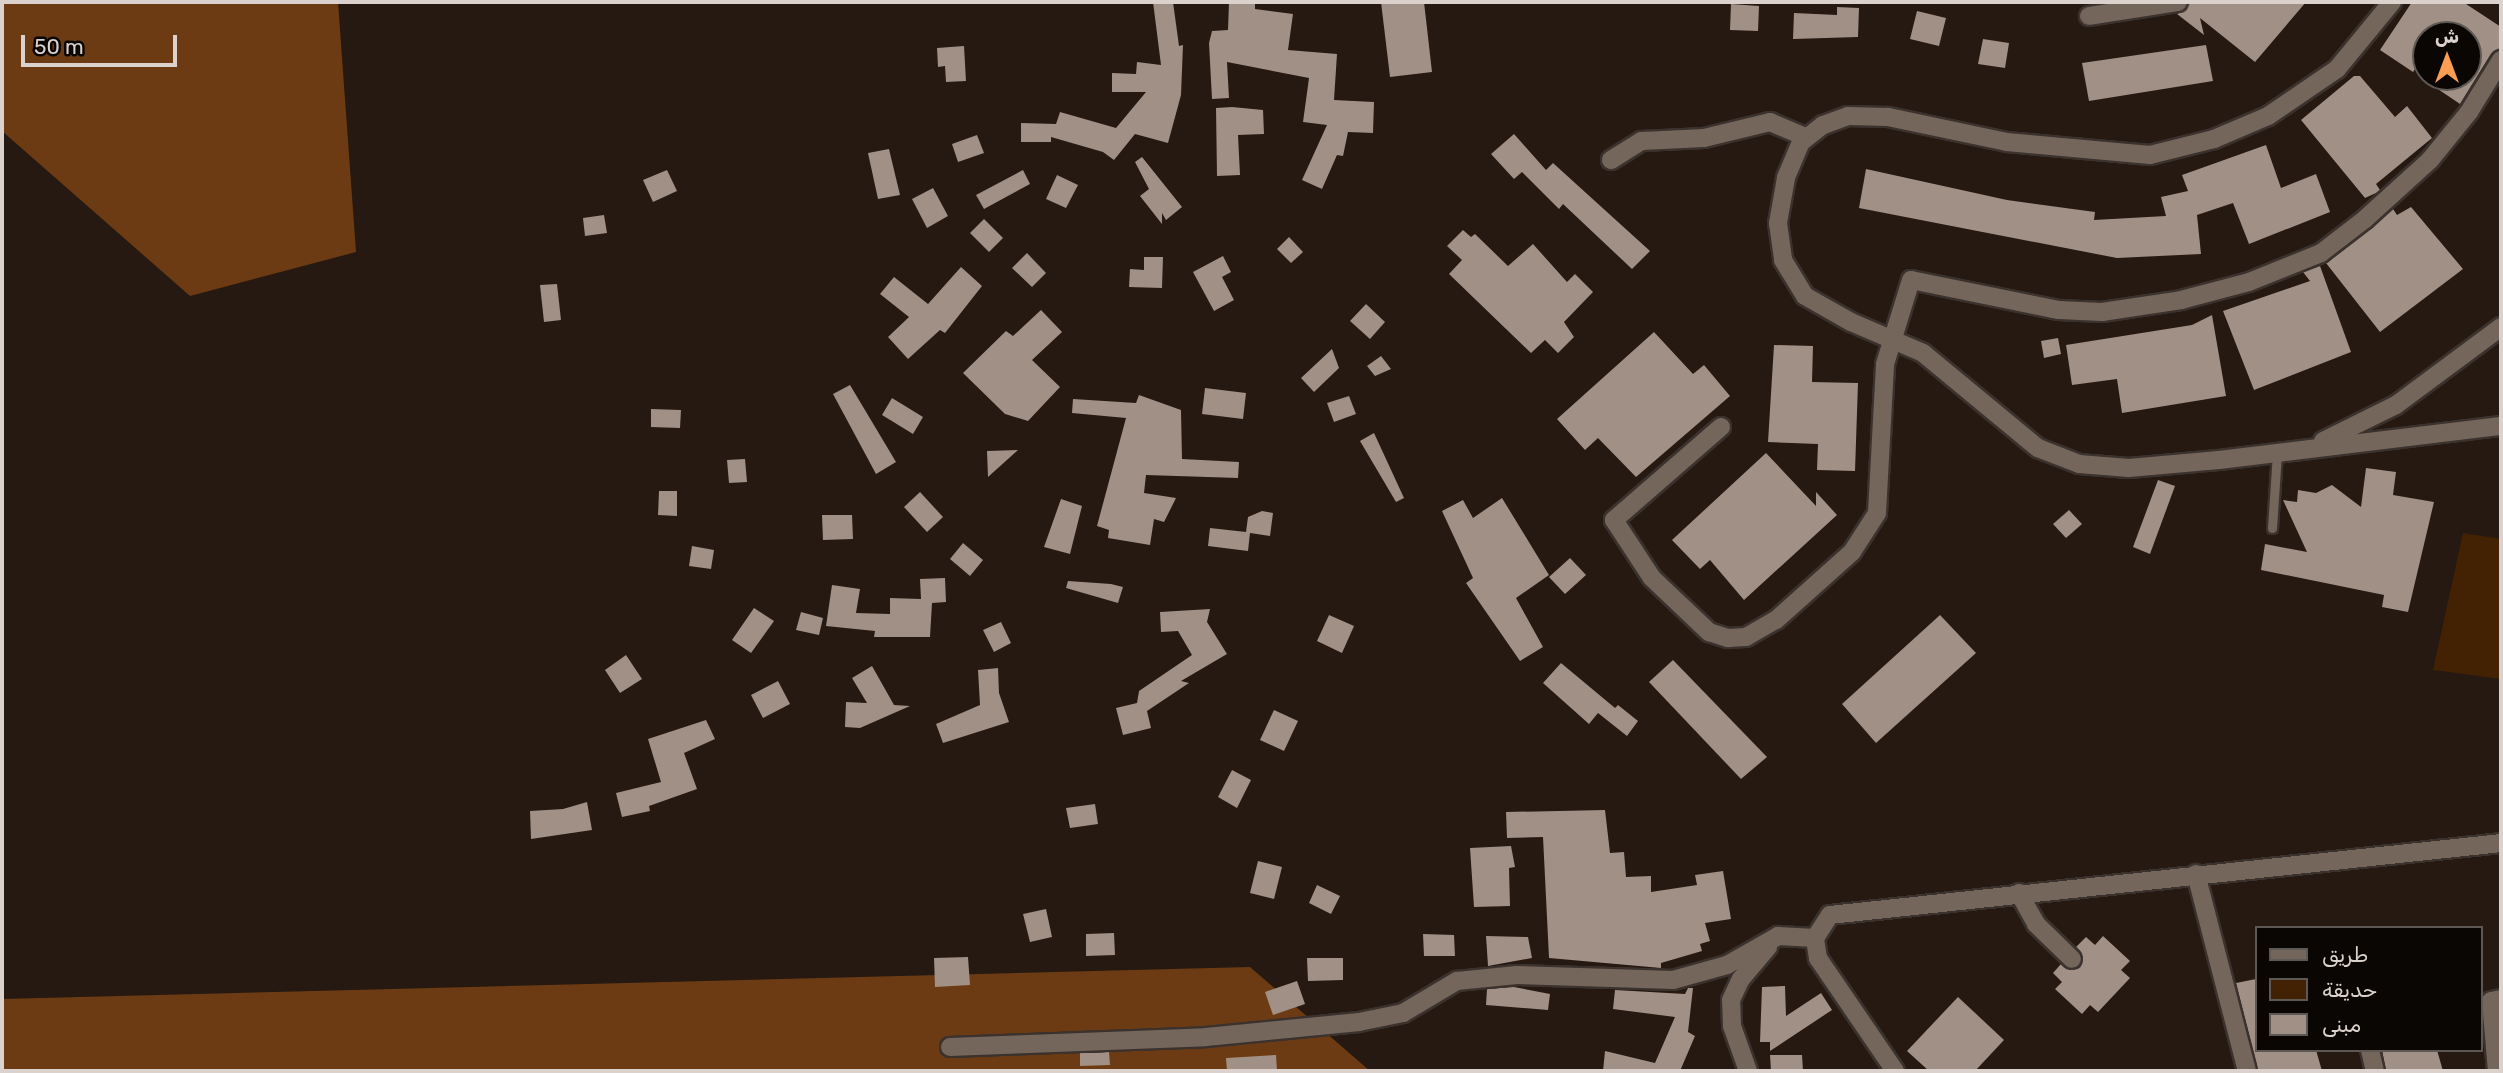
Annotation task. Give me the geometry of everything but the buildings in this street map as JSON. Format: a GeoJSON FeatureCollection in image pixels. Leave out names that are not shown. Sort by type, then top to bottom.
{"type":"FeatureCollection","features":[{"type":"Feature","properties":{"kind":"street"},"geometry":{"type":"LineString","coordinates":[[2088,16],[2178,2]]}},
{"type":"Feature","properties":{"kind":"street"},"geometry":{"type":"LineString","coordinates":[[2392,2],[2337,69],[2268,116],[2214,139],[2150,155],[2007,142],[1888,117],[1848,116],[1823,125],[1806,137],[1786,178],[1779,223],[1783,260],[1805,296],[1851,322],[1923,353],[2038,448],[2079,464],[2129,468],[2501,426]]}},
{"type":"Feature","properties":{"kind":"street"},"geometry":{"type":"LineString","coordinates":[[1721,427],[1614,520],[1652,578],[1709,632],[1728,638],[1746,637],[1776,620],[1868,532],[1877,513],[1891,337],[1911,281],[2059,310],[2102,312],[2181,300],[2249,282],[2320,253],[2430,160],[2469,112],[2501,60]]}},
{"type":"Feature","properties":{"kind":"street"},"geometry":{"type":"LineString","coordinates":[[1611,160],[1642,141],[1703,138],[1770,122],[1806,137]]}},
{"type":"Feature","properties":{"kind":"street"},"geometry":{"type":"LineString","coordinates":[[2304,449],[2396,405],[2501,327]]}},
{"type":"Feature","properties":{"kind":"street"},"geometry":{"type":"LineString","coordinates":[[1895,1071],[1818,958],[1815,938],[1820,924],[1846,910],[2501,842]]}},
{"type":"Feature","properties":{"kind":"street"},"geometry":{"type":"LineString","coordinates":[[2196,874],[2247,1071]]}},
{"type":"Feature","properties":{"kind":"street"},"geometry":{"type":"LineString","coordinates":[[2019,894],[2036,924],[2073,959]]}},
{"type":"Feature","properties":{"kind":"street"},"geometry":{"type":"LineString","coordinates":[[950,1047],[1206,1037],[1359,1022],[1403,1013],[1457,981],[1517,975],[1673,980],[1727,965],[1778,936],[1815,938]]}},
{"type":"Feature","properties":{"kind":"street"},"geometry":{"type":"LineString","coordinates":[[1748,1071],[1732,1026],[1731,1000],[1741,979],[1778,936]]}},
{"type":"Feature","properties":{"kind":"street"},"geometry":{"type":"LineString","coordinates":[[2497,1071],[2491,1002],[2501,999]]}},
{"type":"Feature","properties":{"kind":"street"},"geometry":{"type":"LineString","coordinates":[[2370,1052],[2375,1071]]}},
{"type":"Feature","properties":{"kind":"lane"},"geometry":{"type":"LineString","coordinates":[[2272,528],[2277,453]]}},
{"type":"Feature","properties":{"kind":"green space"},"geometry":{"type":"Polygon","coordinates":[[[2463,533],[2501,539],[2501,679],[2433,670],[2463,533]]]}},
{"type":"Feature","properties":{"kind":"shaded area"},"geometry":{"type":"Polygon","coordinates":[[[2,2],[338,2],[356,252],[190,296],[2,131],[2,2]]]}},
{"type":"Feature","properties":{"kind":"shaded area"},"geometry":{"type":"Polygon","coordinates":[[[1250,967],[1370,1071],[2,1071],[2,999],[1250,967]]]}}]}
